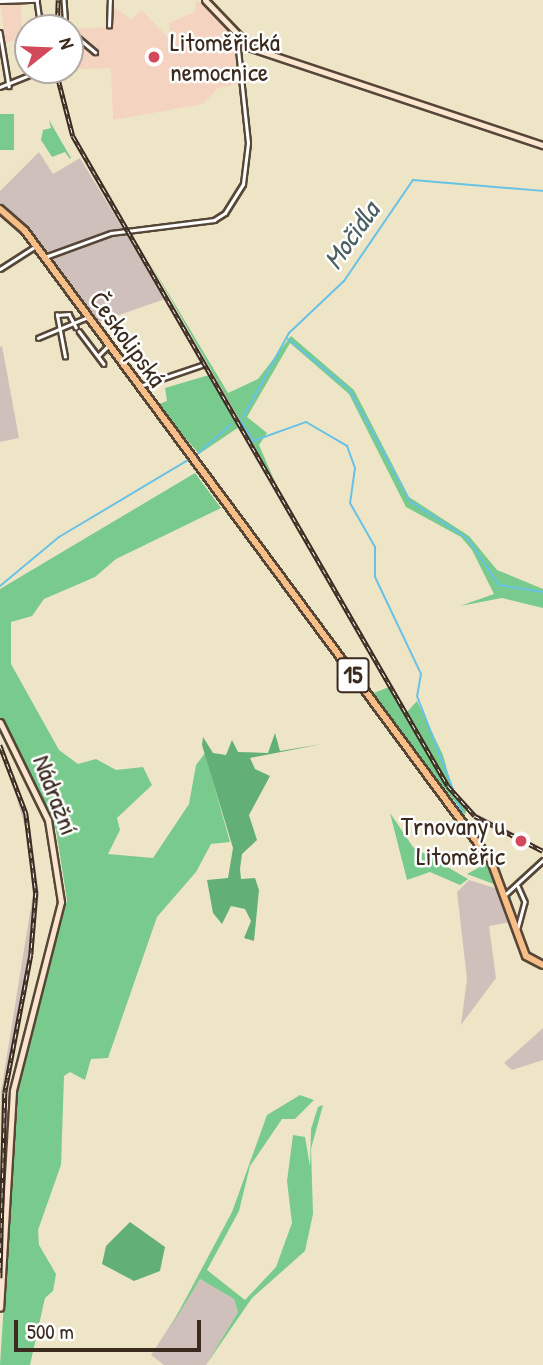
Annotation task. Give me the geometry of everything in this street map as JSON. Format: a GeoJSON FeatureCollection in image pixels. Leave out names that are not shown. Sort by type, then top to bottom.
{"type":"FeatureCollection","features":[{"type":"Feature","properties":{"kind":"main road"},"geometry":{"type":"LineString","coordinates":[[205,0],[237,40],[543,145]]}},
{"type":"Feature","properties":{"kind":"main road","name":"Českolipská"},"geometry":{"type":"LineString","coordinates":[[0,209],[36,246],[491,861],[506,894]]}},
{"type":"Feature","properties":{"kind":"main road","name":"Nádražní"},"geometry":{"type":"LineString","coordinates":[[0,722],[45,812],[61,888],[56,934],[13,1091],[0,1308]]}},
{"type":"Feature","properties":{"kind":"main road","name":"15"},"geometry":{"type":"LineString","coordinates":[[506,894],[528,959],[543,965]]}},
{"type":"Feature","properties":{"kind":"street"},"geometry":{"type":"LineString","coordinates":[[0,1],[37,0]]}},
{"type":"Feature","properties":{"kind":"street"},"geometry":{"type":"LineString","coordinates":[[109,26],[110,0]]}},
{"type":"Feature","properties":{"kind":"street"},"geometry":{"type":"LineString","coordinates":[[0,32],[9,86]]}},
{"type":"Feature","properties":{"kind":"street"},"geometry":{"type":"LineString","coordinates":[[44,258],[119,233],[214,220],[238,196],[248,143],[237,40]]}},
{"type":"Feature","properties":{"kind":"street"},"geometry":{"type":"LineString","coordinates":[[84,43],[95,52]]}},
{"type":"Feature","properties":{"kind":"street"},"geometry":{"type":"LineString","coordinates":[[0,87],[14,84]]}},
{"type":"Feature","properties":{"kind":"street"},"geometry":{"type":"LineString","coordinates":[[0,269],[36,246]]}},
{"type":"Feature","properties":{"kind":"street"},"geometry":{"type":"LineString","coordinates":[[65,357],[59,333],[60,312],[76,327]]}},
{"type":"Feature","properties":{"kind":"street"},"geometry":{"type":"LineString","coordinates":[[38,338],[76,327],[88,317]]}},
{"type":"Feature","properties":{"kind":"street"},"geometry":{"type":"LineString","coordinates":[[79,331],[104,364]]}},
{"type":"Feature","properties":{"kind":"street"},"geometry":{"type":"LineString","coordinates":[[98,356],[109,345]]}},
{"type":"Feature","properties":{"kind":"street"},"geometry":{"type":"LineString","coordinates":[[140,387],[202,365]]}},
{"type":"Feature","properties":{"kind":"street"},"geometry":{"type":"LineString","coordinates":[[506,894],[518,886],[542,861]]}},
{"type":"Feature","properties":{"kind":"street"},"geometry":{"type":"LineString","coordinates":[[517,931],[525,905],[518,886]]}},
{"type":"Feature","properties":{"kind":"shaded area","name":"Litoměřická nemocnice"},"geometry":{"type":"Polygon","coordinates":[[[196,0],[212,8],[235,42],[243,83],[218,88],[203,104],[113,120],[111,68],[84,69],[84,28],[111,27],[114,8],[131,19],[142,10],[172,42],[169,23],[195,12],[196,0]]]}},
{"type":"Feature","properties":{"kind":"shaded area"},"geometry":{"type":"Polygon","coordinates":[[[0,2],[21,2],[21,14],[14,14],[14,40],[6,43],[0,2]]]}},
{"type":"Feature","properties":{"kind":"shaded area"},"geometry":{"type":"Polygon","coordinates":[[[58,84],[75,135],[449,785],[477,814],[533,843],[543,854],[480,822],[450,793],[165,299],[96,323],[35,240],[0,205],[0,191],[39,152],[53,174],[80,158],[159,288],[72,137],[58,84]]]}},
{"type":"Feature","properties":{"kind":"shaded area"},"geometry":{"type":"Polygon","coordinates":[[[2,346],[19,438],[0,442],[0,347],[2,346]]]}},
{"type":"Feature","properties":{"kind":"shaded area"},"geometry":{"type":"Polygon","coordinates":[[[0,740],[28,812],[39,893],[33,956],[8,1083],[0,1294],[1,1092],[33,894],[27,834],[0,740]]]}},
{"type":"Feature","properties":{"kind":"shaded area"},"geometry":{"type":"Polygon","coordinates":[[[469,880],[498,889],[511,922],[489,926],[496,978],[461,1025],[467,979],[457,892],[469,880]]]}},
{"type":"Feature","properties":{"kind":"shaded area"},"geometry":{"type":"Polygon","coordinates":[[[543,1028],[543,1060],[512,1070],[504,1063],[543,1028]]]}},
{"type":"Feature","properties":{"kind":"shaded area"},"geometry":{"type":"Polygon","coordinates":[[[200,1279],[234,1299],[238,1312],[206,1365],[164,1365],[151,1355],[200,1279]]]}},
{"type":"Feature","properties":{"kind":"green space"},"geometry":{"type":"Polygon","coordinates":[[[0,114],[14,114],[14,150],[0,150],[0,114]]]}},
{"type":"Feature","properties":{"kind":"green space"},"geometry":{"type":"Polygon","coordinates":[[[49,120],[70,159],[65,152],[52,157],[41,140],[43,130],[51,128],[49,120]]]}},
{"type":"Feature","properties":{"kind":"green space"},"geometry":{"type":"Polygon","coordinates":[[[149,261],[228,393],[258,379],[291,336],[354,390],[409,497],[469,536],[497,570],[543,589],[543,608],[502,598],[460,606],[494,594],[472,550],[461,537],[406,507],[349,394],[290,343],[247,417],[267,433],[259,445],[275,482],[149,261]]]}},
{"type":"Feature","properties":{"kind":"green space"},"geometry":{"type":"Polygon","coordinates":[[[209,375],[239,427],[199,454],[157,405],[167,401],[165,388],[209,375]]]}},
{"type":"Feature","properties":{"kind":"green space"},"geometry":{"type":"Polygon","coordinates":[[[195,473],[221,508],[116,559],[95,577],[44,599],[32,616],[11,622],[11,664],[59,750],[78,764],[96,759],[116,770],[143,767],[152,785],[117,818],[120,830],[108,854],[153,858],[189,804],[196,765],[205,753],[230,842],[211,844],[196,872],[157,917],[108,1058],[91,1059],[85,1080],[70,1072],[64,1076],[61,1165],[38,1230],[39,1245],[56,1274],[53,1291],[45,1298],[30,1365],[0,1365],[18,1082],[67,900],[56,830],[0,718],[0,589],[195,473]]]}},
{"type":"Feature","properties":{"kind":"green space"},"geometry":{"type":"Polygon","coordinates":[[[389,687],[466,811],[465,815],[371,694],[389,687]]]}},
{"type":"Feature","properties":{"kind":"green space"},"geometry":{"type":"Polygon","coordinates":[[[417,701],[443,755],[453,791],[407,712],[417,701]]]}},
{"type":"Feature","properties":{"kind":"green space"},"geometry":{"type":"Polygon","coordinates":[[[275,733],[280,751],[322,744],[250,758],[255,769],[270,776],[249,815],[257,840],[242,854],[240,869],[241,879],[255,878],[259,890],[254,941],[244,938],[251,921],[245,909],[231,906],[222,924],[213,913],[207,880],[228,878],[233,848],[202,745],[203,737],[213,753],[226,755],[232,740],[238,752],[268,753],[275,733]]]}},
{"type":"Feature","properties":{"kind":"green space"},"geometry":{"type":"Polygon","coordinates":[[[390,813],[413,847],[468,879],[460,885],[430,872],[407,880],[390,813]]]}},
{"type":"Feature","properties":{"kind":"green space"},"geometry":{"type":"Polygon","coordinates":[[[489,862],[499,886],[467,874],[489,862]]]}},
{"type":"Feature","properties":{"kind":"green space"},"geometry":{"type":"Polygon","coordinates":[[[300,1095],[314,1100],[295,1119],[282,1119],[250,1166],[239,1211],[207,1270],[245,1300],[276,1267],[292,1223],[287,1181],[293,1135],[305,1137],[310,1166],[311,1129],[318,1107],[323,1105],[311,1149],[313,1214],[305,1251],[252,1298],[206,1365],[238,1312],[234,1299],[200,1279],[169,1330],[232,1212],[267,1115],[300,1095]]]}},
{"type":"Feature","properties":{"kind":"green space"},"geometry":{"type":"Polygon","coordinates":[[[130,1222],[165,1247],[160,1271],[134,1281],[102,1264],[106,1246],[130,1222]]]}},
{"type":"Feature","properties":{"kind":"waterway","name":"Močidla"},"geometry":{"type":"LineString","coordinates":[[243,417],[289,333],[344,281],[413,180],[543,191]]}},
{"type":"Feature","properties":{"kind":"waterway"},"geometry":{"type":"LineString","coordinates":[[288,339],[346,387]]}},
{"type":"Feature","properties":{"kind":"waterway"},"geometry":{"type":"LineString","coordinates":[[349,389],[410,501],[468,539],[499,585],[543,592]]}},
{"type":"Feature","properties":{"kind":"waterway"},"geometry":{"type":"LineString","coordinates":[[240,420],[253,441],[306,422],[347,446],[355,468],[350,503],[375,547],[375,577],[421,674],[417,696],[466,823]]}},
{"type":"Feature","properties":{"kind":"waterway","name":"Močidla"},"geometry":{"type":"LineString","coordinates":[[195,456],[231,424]]}},
{"type":"Feature","properties":{"kind":"waterway","name":"Močidla"},"geometry":{"type":"LineString","coordinates":[[0,586],[59,537],[190,459]]}},
{"type":"Feature","properties":{"kind":"waterway"},"geometry":{"type":"LineString","coordinates":[[495,864],[510,898]]}},
{"type":"Feature","properties":{"kind":"railway"},"geometry":{"type":"LineString","coordinates":[[58,0],[58,14]]}},
{"type":"Feature","properties":{"kind":"railway"},"geometry":{"type":"LineString","coordinates":[[60,84],[73,136],[448,786],[475,816],[543,851]]}},
{"type":"Feature","properties":{"kind":"railway"},"geometry":{"type":"LineString","coordinates":[[0,745],[26,813],[36,893],[31,955],[5,1093],[0,1278]]}},
{"type":"Feature","properties":{"kind":"place","name":"Litoměřická nemocnice"},"geometry":{"type":"Point","coordinates":[154,57]}},
{"type":"Feature","properties":{"kind":"place","name":"Trnovany u Litoměřic"},"geometry":{"type":"Point","coordinates":[521,841]}}]}
